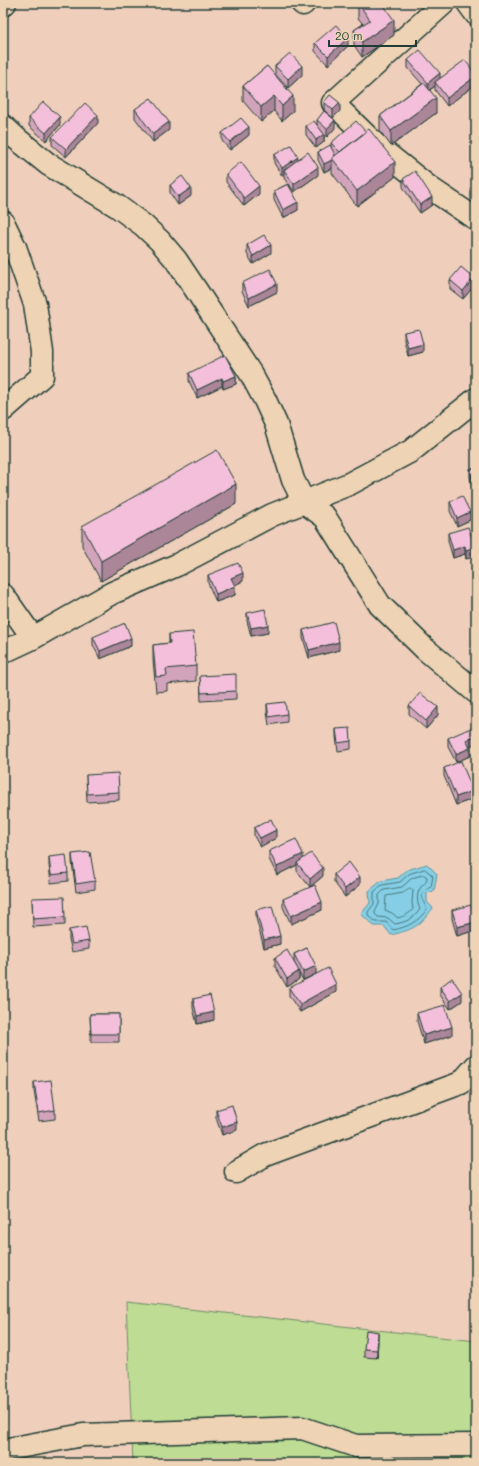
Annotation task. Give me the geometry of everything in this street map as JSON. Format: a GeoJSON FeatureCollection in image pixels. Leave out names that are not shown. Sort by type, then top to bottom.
{"type":"FeatureCollection","features":[{"type":"Feature","properties":{"kind":"street"},"geometry":{"type":"LineString","coordinates":[[444,3],[333,103],[377,146],[430,188],[476,219]]}},
{"type":"Feature","properties":{"kind":"street"},"geometry":{"type":"LineString","coordinates":[[468,3],[476,14]]}},
{"type":"Feature","properties":{"kind":"street"},"geometry":{"type":"LineString","coordinates":[[3,126],[16,139],[48,164],[118,206],[143,225],[160,241],[176,260],[223,328],[262,394],[276,424],[293,480],[304,502],[325,517],[380,605],[425,649],[476,692]]}},
{"type":"Feature","properties":{"kind":"street"},"geometry":{"type":"LineString","coordinates":[[3,222],[35,304],[42,352],[42,376],[3,410]]}},
{"type":"Feature","properties":{"kind":"street"},"geometry":{"type":"LineString","coordinates":[[3,652],[33,638],[112,593],[177,565],[272,515],[348,484],[411,451],[476,399]]}},
{"type":"Feature","properties":{"kind":"street"},"geometry":{"type":"LineString","coordinates":[[3,595],[33,638]]}},
{"type":"Feature","properties":{"kind":"street"},"geometry":{"type":"LineString","coordinates":[[236,1172],[265,1156],[461,1083],[476,1066]]}},
{"type":"Feature","properties":{"kind":"street"},"geometry":{"type":"LineString","coordinates":[[3,1450],[83,1436],[302,1428],[356,1446],[476,1445]]}},
{"type":"Feature","properties":{"kind":"green space"},"geometry":{"type":"Polygon","coordinates":[[[126,1302],[476,1341],[476,1463],[133,1463],[126,1302]]]}},
{"type":"Feature","properties":{"kind":"water"},"geometry":{"type":"Polygon","coordinates":[[[427,864],[437,874],[434,891],[427,893],[427,902],[433,908],[420,923],[411,929],[391,935],[384,926],[374,926],[361,914],[370,903],[369,891],[381,881],[398,878],[407,870],[427,864]]]}},
{"type":"Feature","properties":{"kind":"building"},"geometry":{"type":"Polygon","coordinates":[[[358,3],[382,3],[394,20],[362,42],[354,30],[370,20],[358,3]]]}},
{"type":"Feature","properties":{"kind":"building"},"geometry":{"type":"Polygon","coordinates":[[[336,25],[348,38],[328,56],[315,43],[336,25]]]}},
{"type":"Feature","properties":{"kind":"building"},"geometry":{"type":"Polygon","coordinates":[[[420,50],[440,73],[428,83],[408,60],[420,50]]]}},
{"type":"Feature","properties":{"kind":"building"},"geometry":{"type":"Polygon","coordinates":[[[290,53],[302,66],[288,79],[275,66],[290,53]]]}},
{"type":"Feature","properties":{"kind":"building"},"geometry":{"type":"Polygon","coordinates":[[[465,60],[476,76],[447,98],[435,82],[465,60]]]}},
{"type":"Feature","properties":{"kind":"building"},"geometry":{"type":"Polygon","coordinates":[[[267,66],[293,96],[282,106],[274,96],[261,107],[243,86],[267,66]]]}},
{"type":"Feature","properties":{"kind":"building"},"geometry":{"type":"Polygon","coordinates":[[[424,83],[436,98],[391,131],[380,116],[424,83]]]}},
{"type":"Feature","properties":{"kind":"building"},"geometry":{"type":"Polygon","coordinates":[[[330,95],[340,103],[333,110],[324,102],[330,95]]]}},
{"type":"Feature","properties":{"kind":"building"},"geometry":{"type":"Polygon","coordinates":[[[151,98],[169,122],[153,134],[135,109],[151,98]]]}},
{"type":"Feature","properties":{"kind":"building"},"geometry":{"type":"Polygon","coordinates":[[[43,102],[60,117],[46,133],[29,118],[43,102]]]}},
{"type":"Feature","properties":{"kind":"building"},"geometry":{"type":"Polygon","coordinates":[[[85,103],[98,115],[66,149],[52,137],[85,103]]]}},
{"type":"Feature","properties":{"kind":"building"},"geometry":{"type":"Polygon","coordinates":[[[324,111],[335,120],[327,129],[317,120],[324,111]]]}},
{"type":"Feature","properties":{"kind":"building"},"geometry":{"type":"Polygon","coordinates":[[[241,118],[249,127],[230,142],[222,133],[241,118]]]}},
{"type":"Feature","properties":{"kind":"building"},"geometry":{"type":"Polygon","coordinates":[[[314,121],[324,134],[316,140],[306,126],[314,121]]]}},
{"type":"Feature","properties":{"kind":"building"},"geometry":{"type":"Polygon","coordinates":[[[356,121],[366,132],[340,152],[331,143],[356,121]]]}},
{"type":"Feature","properties":{"kind":"building"},"geometry":{"type":"Polygon","coordinates":[[[369,129],[395,162],[357,191],[332,158],[369,129]]]}},
{"type":"Feature","properties":{"kind":"building"},"geometry":{"type":"Polygon","coordinates":[[[291,145],[298,157],[282,168],[274,155],[291,145]]]}},
{"type":"Feature","properties":{"kind":"building"},"geometry":{"type":"Polygon","coordinates":[[[330,145],[335,155],[332,160],[324,164],[318,152],[330,145]]]}},
{"type":"Feature","properties":{"kind":"building"},"geometry":{"type":"Polygon","coordinates":[[[308,152],[318,167],[294,184],[284,170],[308,152]]]}},
{"type":"Feature","properties":{"kind":"building"},"geometry":{"type":"Polygon","coordinates":[[[241,162],[259,186],[244,198],[226,174],[241,162]]]}},
{"type":"Feature","properties":{"kind":"building"},"geometry":{"type":"Polygon","coordinates":[[[415,171],[432,197],[420,205],[403,179],[415,171]]]}},
{"type":"Feature","properties":{"kind":"building"},"geometry":{"type":"Polygon","coordinates":[[[182,176],[191,188],[178,197],[170,185],[182,176]]]}},
{"type":"Feature","properties":{"kind":"building"},"geometry":{"type":"Polygon","coordinates":[[[288,184],[298,202],[283,210],[274,191],[288,184]]]}},
{"type":"Feature","properties":{"kind":"building"},"geometry":{"type":"Polygon","coordinates":[[[264,235],[271,245],[253,256],[247,245],[264,235]]]}},
{"type":"Feature","properties":{"kind":"building"},"geometry":{"type":"Polygon","coordinates":[[[461,267],[474,278],[463,291],[450,280],[461,267]]]}},
{"type":"Feature","properties":{"kind":"building"},"geometry":{"type":"Polygon","coordinates":[[[270,269],[277,284],[249,298],[242,283],[270,269]]]}},
{"type":"Feature","properties":{"kind":"building"},"geometry":{"type":"Polygon","coordinates":[[[419,329],[423,344],[408,348],[404,332],[419,329]]]}},
{"type":"Feature","properties":{"kind":"building"},"geometry":{"type":"Polygon","coordinates":[[[225,355],[236,376],[223,381],[222,378],[197,390],[189,373],[225,355]]]}},
{"type":"Feature","properties":{"kind":"building"},"geometry":{"type":"Polygon","coordinates":[[[217,450],[236,484],[101,561],[82,526],[217,450]]]}},
{"type":"Feature","properties":{"kind":"building"},"geometry":{"type":"Polygon","coordinates":[[[476,468],[476,490],[474,490],[470,469],[476,468]]]}},
{"type":"Feature","properties":{"kind":"building"},"geometry":{"type":"Polygon","coordinates":[[[462,496],[470,512],[457,518],[450,502],[462,496]]]}},
{"type":"Feature","properties":{"kind":"building"},"geometry":{"type":"Polygon","coordinates":[[[468,527],[475,547],[466,550],[465,546],[453,550],[448,533],[468,527]]]}},
{"type":"Feature","properties":{"kind":"building"},"geometry":{"type":"Polygon","coordinates":[[[238,563],[243,573],[231,578],[235,586],[216,594],[208,575],[238,563]]]}},
{"type":"Feature","properties":{"kind":"building"},"geometry":{"type":"Polygon","coordinates":[[[265,609],[268,625],[251,628],[247,613],[265,609]]]}},
{"type":"Feature","properties":{"kind":"building"},"geometry":{"type":"Polygon","coordinates":[[[334,622],[339,642],[309,650],[303,630],[334,622]]]}},
{"type":"Feature","properties":{"kind":"building"},"geometry":{"type":"Polygon","coordinates":[[[125,623],[131,638],[100,651],[93,637],[125,623]]]}},
{"type":"Feature","properties":{"kind":"building"},"geometry":{"type":"Polygon","coordinates":[[[193,632],[196,666],[166,669],[167,676],[156,677],[153,645],[170,643],[169,634],[193,632]]]}},
{"type":"Feature","properties":{"kind":"building"},"geometry":{"type":"Polygon","coordinates":[[[236,674],[236,691],[201,693],[200,676],[236,674]]]}},
{"type":"Feature","properties":{"kind":"building"},"geometry":{"type":"Polygon","coordinates":[[[420,693],[438,707],[426,721],[409,706],[420,693]]]}},
{"type":"Feature","properties":{"kind":"building"},"geometry":{"type":"Polygon","coordinates":[[[285,702],[287,714],[269,717],[267,704],[285,702]]]}},
{"type":"Feature","properties":{"kind":"building"},"geometry":{"type":"Polygon","coordinates":[[[473,727],[476,735],[466,740],[470,748],[456,754],[448,738],[473,727]]]}},
{"type":"Feature","properties":{"kind":"building"},"geometry":{"type":"Polygon","coordinates":[[[350,728],[351,741],[338,743],[336,729],[350,728]]]}},
{"type":"Feature","properties":{"kind":"building"},"geometry":{"type":"Polygon","coordinates":[[[461,761],[473,791],[456,797],[444,768],[461,761]]]}},
{"type":"Feature","properties":{"kind":"building"},"geometry":{"type":"Polygon","coordinates":[[[118,773],[119,792],[87,794],[86,775],[118,773]]]}},
{"type":"Feature","properties":{"kind":"building"},"geometry":{"type":"Polygon","coordinates":[[[271,819],[276,830],[260,838],[254,828],[271,819]]]}},
{"type":"Feature","properties":{"kind":"building"},"geometry":{"type":"Polygon","coordinates":[[[296,839],[303,854],[277,867],[269,851],[296,839]]]}},
{"type":"Feature","properties":{"kind":"building"},"geometry":{"type":"Polygon","coordinates":[[[90,852],[95,881],[76,884],[72,854],[90,852]]]}},
{"type":"Feature","properties":{"kind":"building"},"geometry":{"type":"Polygon","coordinates":[[[311,853],[323,868],[310,879],[297,863],[311,853]]]}},
{"type":"Feature","properties":{"kind":"building"},"geometry":{"type":"Polygon","coordinates":[[[66,855],[68,873],[51,875],[49,857],[66,855]]]}},
{"type":"Feature","properties":{"kind":"building"},"geometry":{"type":"Polygon","coordinates":[[[349,862],[360,877],[345,889],[334,874],[349,862]]]}},
{"type":"Feature","properties":{"kind":"building"},"geometry":{"type":"Polygon","coordinates":[[[315,885],[322,902],[291,916],[283,899],[315,885]]]}},
{"type":"Feature","properties":{"kind":"building"},"geometry":{"type":"Polygon","coordinates":[[[64,897],[65,917],[33,919],[32,898],[64,897]]]}},
{"type":"Feature","properties":{"kind":"building"},"geometry":{"type":"Polygon","coordinates":[[[471,905],[476,922],[457,927],[452,910],[471,905]]]}},
{"type":"Feature","properties":{"kind":"building"},"geometry":{"type":"Polygon","coordinates":[[[272,906],[280,936],[264,940],[256,910],[272,906]]]}},
{"type":"Feature","properties":{"kind":"building"},"geometry":{"type":"Polygon","coordinates":[[[86,927],[89,941],[72,944],[69,930],[86,927]]]}},
{"type":"Feature","properties":{"kind":"building"},"geometry":{"type":"Polygon","coordinates":[[[307,948],[316,966],[303,972],[294,954],[307,948]]]}},
{"type":"Feature","properties":{"kind":"building"},"geometry":{"type":"Polygon","coordinates":[[[287,950],[299,971],[287,979],[275,958],[287,950]]]}},
{"type":"Feature","properties":{"kind":"building"},"geometry":{"type":"Polygon","coordinates":[[[328,968],[336,984],[300,1004],[289,988],[328,968]]]}},
{"type":"Feature","properties":{"kind":"building"},"geometry":{"type":"Polygon","coordinates":[[[452,978],[462,993],[450,1001],[440,987],[452,978]]]}},
{"type":"Feature","properties":{"kind":"building"},"geometry":{"type":"Polygon","coordinates":[[[210,995],[214,1012],[197,1016],[193,999],[210,995]]]}},
{"type":"Feature","properties":{"kind":"building"},"geometry":{"type":"Polygon","coordinates":[[[445,1005],[452,1027],[424,1035],[417,1013],[445,1005]]]}},
{"type":"Feature","properties":{"kind":"building"},"geometry":{"type":"Polygon","coordinates":[[[90,1014],[119,1014],[119,1034],[91,1034],[90,1014]]]}},
{"type":"Feature","properties":{"kind":"building"},"geometry":{"type":"Polygon","coordinates":[[[51,1080],[55,1110],[39,1113],[34,1082],[51,1080]]]}},
{"type":"Feature","properties":{"kind":"building"},"geometry":{"type":"Polygon","coordinates":[[[232,1105],[237,1122],[222,1127],[216,1110],[232,1105]]]}},
{"type":"Feature","properties":{"kind":"building"},"geometry":{"type":"Polygon","coordinates":[[[366,1330],[378,1332],[377,1350],[364,1349],[366,1330]]]}}]}
